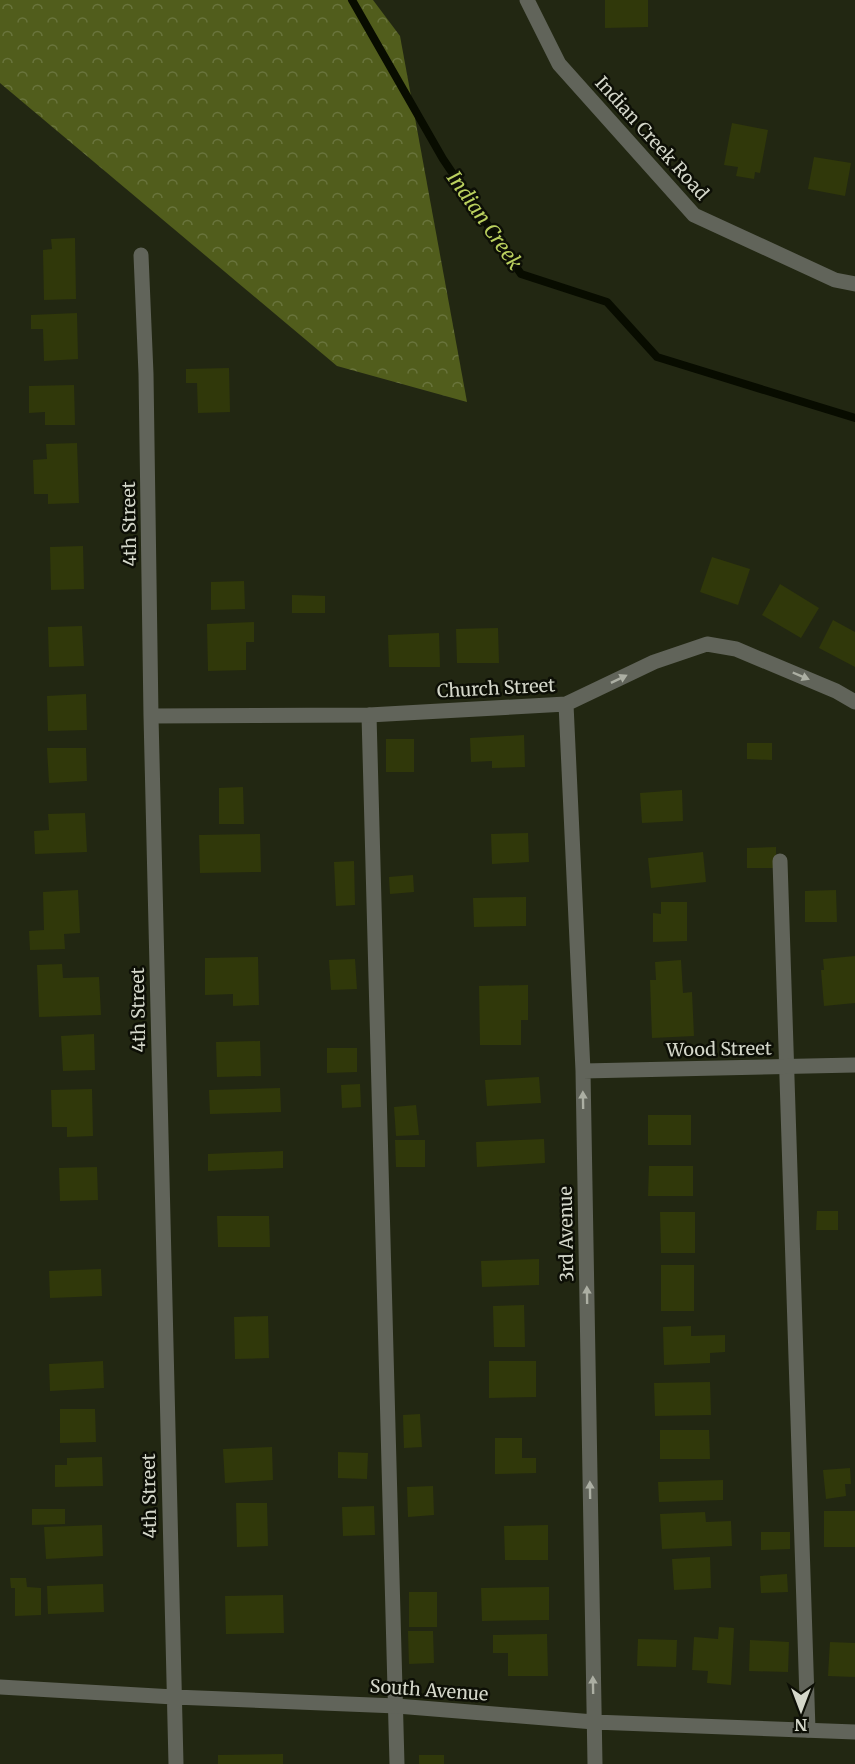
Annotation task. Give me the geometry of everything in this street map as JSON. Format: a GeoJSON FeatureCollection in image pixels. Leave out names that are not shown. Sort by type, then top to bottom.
{"type":"FeatureCollection","features":[{"type":"Feature","properties":{"kind":"street","name":"Indian Creek Road"},"geometry":{"type":"LineString","coordinates":[[527,0],[559,64],[694,215],[835,280],[855,284]]}},
{"type":"Feature","properties":{"kind":"street","name":"4th Street"},"geometry":{"type":"LineString","coordinates":[[141,255],[146,374],[151,716],[176,1764]]}},
{"type":"Feature","properties":{"kind":"street","name":"Church Street"},"geometry":{"type":"LineString","coordinates":[[151,716],[369,715],[566,704],[654,662],[707,644],[736,649],[836,691],[855,702]]}},
{"type":"Feature","properties":{"kind":"street","name":"3rd Avenue"},"geometry":{"type":"LineString","coordinates":[[566,704],[583,1071],[595,1764]]}},
{"type":"Feature","properties":{"kind":"street"},"geometry":{"type":"LineString","coordinates":[[369,715],[398,1764]]}},
{"type":"Feature","properties":{"kind":"street"},"geometry":{"type":"LineString","coordinates":[[780,861],[808,1730]]}},
{"type":"Feature","properties":{"kind":"street","name":"Wood Street"},"geometry":{"type":"LineString","coordinates":[[583,1071],[855,1065]]}},
{"type":"Feature","properties":{"kind":"street","name":"South Avenue"},"geometry":{"type":"LineString","coordinates":[[0,1688],[397,1706],[594,1722],[855,1732]]}},
{"type":"Feature","properties":{"kind":"green space"},"geometry":{"type":"Polygon","coordinates":[[[0,0],[373,0],[400,36],[467,402],[337,366],[0,83],[0,0]]]}},
{"type":"Feature","properties":{"kind":"building"},"geometry":{"type":"Polygon","coordinates":[[[605,0],[648,0],[648,27],[605,28],[605,0]]]}},
{"type":"Feature","properties":{"kind":"building"},"geometry":{"type":"Polygon","coordinates":[[[732,123],[768,130],[760,173],[755,172],[754,179],[736,176],[738,167],[724,165],[732,123]]]}},
{"type":"Feature","properties":{"kind":"building"},"geometry":{"type":"Polygon","coordinates":[[[814,157],[851,163],[845,196],[808,189],[814,157]]]}},
{"type":"Feature","properties":{"kind":"building"},"geometry":{"type":"Polygon","coordinates":[[[75,238],[76,299],[44,300],[43,250],[52,249],[51,239],[75,238]]]}},
{"type":"Feature","properties":{"kind":"building"},"geometry":{"type":"Polygon","coordinates":[[[77,313],[78,359],[44,361],[43,329],[31,329],[31,315],[77,313]]]}},
{"type":"Feature","properties":{"kind":"building"},"geometry":{"type":"Polygon","coordinates":[[[229,368],[230,412],[198,413],[197,383],[186,383],[186,369],[229,368]]]}},
{"type":"Feature","properties":{"kind":"building"},"geometry":{"type":"Polygon","coordinates":[[[74,385],[75,425],[45,425],[45,412],[29,413],[29,386],[74,385]]]}},
{"type":"Feature","properties":{"kind":"building"},"geometry":{"type":"Polygon","coordinates":[[[77,443],[79,503],[48,504],[48,494],[34,494],[33,460],[47,459],[46,444],[77,443]]]}},
{"type":"Feature","properties":{"kind":"building"},"geometry":{"type":"Polygon","coordinates":[[[83,546],[84,589],[51,590],[50,547],[83,546]]]}},
{"type":"Feature","properties":{"kind":"building"},"geometry":{"type":"Polygon","coordinates":[[[712,557],[750,569],[738,605],[700,592],[712,557]]]}},
{"type":"Feature","properties":{"kind":"building"},"geometry":{"type":"Polygon","coordinates":[[[244,581],[245,609],[211,610],[211,582],[244,581]]]}},
{"type":"Feature","properties":{"kind":"building"},"geometry":{"type":"Polygon","coordinates":[[[780,584],[819,608],[801,638],[762,615],[780,584]]]}},
{"type":"Feature","properties":{"kind":"building"},"geometry":{"type":"Polygon","coordinates":[[[292,595],[325,596],[325,613],[292,613],[292,595]]]}},
{"type":"Feature","properties":{"kind":"building"},"geometry":{"type":"Polygon","coordinates":[[[833,620],[855,632],[855,667],[819,648],[833,620]]]}},
{"type":"Feature","properties":{"kind":"building"},"geometry":{"type":"Polygon","coordinates":[[[254,622],[254,642],[246,642],[246,670],[208,671],[207,624],[254,622]]]}},
{"type":"Feature","properties":{"kind":"building"},"geometry":{"type":"Polygon","coordinates":[[[82,626],[84,666],[49,667],[48,627],[82,626]]]}},
{"type":"Feature","properties":{"kind":"building"},"geometry":{"type":"Polygon","coordinates":[[[498,628],[499,663],[457,663],[456,629],[498,628]]]}},
{"type":"Feature","properties":{"kind":"building"},"geometry":{"type":"Polygon","coordinates":[[[439,633],[440,667],[389,667],[388,635],[439,633]]]}},
{"type":"Feature","properties":{"kind":"building"},"geometry":{"type":"Polygon","coordinates":[[[86,694],[87,730],[48,731],[47,696],[86,694]]]}},
{"type":"Feature","properties":{"kind":"building"},"geometry":{"type":"Polygon","coordinates":[[[524,735],[525,767],[492,768],[492,761],[471,762],[470,738],[524,735]]]}},
{"type":"Feature","properties":{"kind":"building"},"geometry":{"type":"Polygon","coordinates":[[[386,739],[414,739],[414,772],[386,772],[386,739]]]}},
{"type":"Feature","properties":{"kind":"building"},"geometry":{"type":"Polygon","coordinates":[[[747,743],[772,743],[772,760],[747,759],[747,743]]]}},
{"type":"Feature","properties":{"kind":"building"},"geometry":{"type":"Polygon","coordinates":[[[47,748],[86,748],[87,781],[49,783],[47,748]]]}},
{"type":"Feature","properties":{"kind":"building"},"geometry":{"type":"Polygon","coordinates":[[[243,787],[244,824],[219,824],[219,788],[243,787]]]}},
{"type":"Feature","properties":{"kind":"building"},"geometry":{"type":"Polygon","coordinates":[[[682,790],[683,821],[642,823],[640,793],[682,790]]]}},
{"type":"Feature","properties":{"kind":"building"},"geometry":{"type":"Polygon","coordinates":[[[85,813],[87,852],[35,854],[34,831],[49,830],[48,814],[85,813]]]}},
{"type":"Feature","properties":{"kind":"building"},"geometry":{"type":"Polygon","coordinates":[[[528,833],[529,862],[492,864],[491,834],[528,833]]]}},
{"type":"Feature","properties":{"kind":"building"},"geometry":{"type":"Polygon","coordinates":[[[260,834],[261,872],[200,873],[199,835],[260,834]]]}},
{"type":"Feature","properties":{"kind":"building"},"geometry":{"type":"Polygon","coordinates":[[[776,847],[776,868],[747,868],[747,848],[776,847]]]}},
{"type":"Feature","properties":{"kind":"building"},"geometry":{"type":"Polygon","coordinates":[[[703,852],[706,882],[651,888],[648,858],[703,852]]]}},
{"type":"Feature","properties":{"kind":"building"},"geometry":{"type":"Polygon","coordinates":[[[354,861],[355,905],[336,906],[334,862],[354,861]]]}},
{"type":"Feature","properties":{"kind":"building"},"geometry":{"type":"Polygon","coordinates":[[[413,875],[414,892],[390,894],[389,877],[413,875]]]}},
{"type":"Feature","properties":{"kind":"building"},"geometry":{"type":"Polygon","coordinates":[[[78,890],[80,933],[64,934],[65,949],[30,950],[29,931],[44,930],[43,892],[78,890]]]}},
{"type":"Feature","properties":{"kind":"building"},"geometry":{"type":"Polygon","coordinates":[[[836,890],[837,922],[805,922],[805,891],[836,890]]]}},
{"type":"Feature","properties":{"kind":"building"},"geometry":{"type":"Polygon","coordinates":[[[526,897],[526,926],[474,927],[473,898],[526,897]]]}},
{"type":"Feature","properties":{"kind":"building"},"geometry":{"type":"Polygon","coordinates":[[[661,902],[687,902],[687,941],[653,942],[653,913],[661,914],[661,902]]]}},
{"type":"Feature","properties":{"kind":"building"},"geometry":{"type":"Polygon","coordinates":[[[855,956],[855,1003],[824,1006],[821,970],[824,970],[823,959],[855,956]]]}},
{"type":"Feature","properties":{"kind":"building"},"geometry":{"type":"Polygon","coordinates":[[[258,957],[259,1005],[233,1006],[233,994],[205,995],[205,958],[258,957]]]}},
{"type":"Feature","properties":{"kind":"building"},"geometry":{"type":"Polygon","coordinates":[[[355,959],[357,989],[331,990],[329,960],[355,959]]]}},
{"type":"Feature","properties":{"kind":"building"},"geometry":{"type":"Polygon","coordinates":[[[681,960],[683,993],[692,992],[694,1036],[652,1038],[650,980],[656,980],[655,962],[681,960]]]}},
{"type":"Feature","properties":{"kind":"building"},"geometry":{"type":"Polygon","coordinates":[[[62,964],[63,978],[99,977],[101,1015],[39,1017],[37,965],[62,964]]]}},
{"type":"Feature","properties":{"kind":"building"},"geometry":{"type":"Polygon","coordinates":[[[528,985],[528,1020],[521,1020],[521,1045],[480,1045],[479,986],[528,985]]]}},
{"type":"Feature","properties":{"kind":"building"},"geometry":{"type":"Polygon","coordinates":[[[94,1034],[95,1070],[63,1071],[61,1036],[94,1034]]]}},
{"type":"Feature","properties":{"kind":"building"},"geometry":{"type":"Polygon","coordinates":[[[260,1041],[261,1076],[217,1077],[216,1042],[260,1041]]]}},
{"type":"Feature","properties":{"kind":"building"},"geometry":{"type":"Polygon","coordinates":[[[327,1048],[357,1048],[357,1072],[327,1073],[327,1048]]]}},
{"type":"Feature","properties":{"kind":"building"},"geometry":{"type":"Polygon","coordinates":[[[539,1077],[541,1103],[487,1106],[485,1080],[539,1077]]]}},
{"type":"Feature","properties":{"kind":"building"},"geometry":{"type":"Polygon","coordinates":[[[360,1084],[361,1107],[342,1108],[341,1085],[360,1084]]]}},
{"type":"Feature","properties":{"kind":"building"},"geometry":{"type":"Polygon","coordinates":[[[280,1088],[281,1112],[210,1114],[209,1090],[280,1088]]]}},
{"type":"Feature","properties":{"kind":"building"},"geometry":{"type":"Polygon","coordinates":[[[92,1089],[93,1136],[67,1137],[67,1127],[52,1127],[51,1090],[92,1089]]]}},
{"type":"Feature","properties":{"kind":"building"},"geometry":{"type":"Polygon","coordinates":[[[416,1105],[419,1135],[396,1136],[394,1107],[416,1105]]]}},
{"type":"Feature","properties":{"kind":"building"},"geometry":{"type":"Polygon","coordinates":[[[648,1115],[691,1115],[691,1145],[648,1145],[648,1115]]]}},
{"type":"Feature","properties":{"kind":"building"},"geometry":{"type":"Polygon","coordinates":[[[544,1139],[545,1163],[477,1167],[476,1142],[544,1139]]]}},
{"type":"Feature","properties":{"kind":"building"},"geometry":{"type":"Polygon","coordinates":[[[395,1140],[425,1140],[425,1167],[396,1167],[395,1140]]]}},
{"type":"Feature","properties":{"kind":"building"},"geometry":{"type":"Polygon","coordinates":[[[283,1151],[283,1168],[208,1171],[208,1154],[283,1151]]]}},
{"type":"Feature","properties":{"kind":"building"},"geometry":{"type":"Polygon","coordinates":[[[649,1166],[693,1166],[693,1196],[648,1196],[649,1166]]]}},
{"type":"Feature","properties":{"kind":"building"},"geometry":{"type":"Polygon","coordinates":[[[97,1167],[98,1200],[60,1201],[59,1168],[97,1167]]]}},
{"type":"Feature","properties":{"kind":"building"},"geometry":{"type":"Polygon","coordinates":[[[817,1211],[838,1211],[838,1230],[816,1230],[817,1211]]]}},
{"type":"Feature","properties":{"kind":"building"},"geometry":{"type":"Polygon","coordinates":[[[660,1212],[695,1212],[695,1253],[661,1253],[660,1212]]]}},
{"type":"Feature","properties":{"kind":"building"},"geometry":{"type":"Polygon","coordinates":[[[217,1216],[269,1216],[270,1247],[218,1247],[217,1216]]]}},
{"type":"Feature","properties":{"kind":"building"},"geometry":{"type":"Polygon","coordinates":[[[539,1259],[539,1285],[482,1287],[481,1261],[539,1259]]]}},
{"type":"Feature","properties":{"kind":"building"},"geometry":{"type":"Polygon","coordinates":[[[661,1265],[694,1265],[694,1311],[661,1311],[661,1265]]]}},
{"type":"Feature","properties":{"kind":"building"},"geometry":{"type":"Polygon","coordinates":[[[101,1269],[102,1296],[50,1298],[49,1271],[101,1269]]]}},
{"type":"Feature","properties":{"kind":"building"},"geometry":{"type":"Polygon","coordinates":[[[524,1305],[525,1347],[494,1347],[493,1306],[524,1305]]]}},
{"type":"Feature","properties":{"kind":"building"},"geometry":{"type":"Polygon","coordinates":[[[268,1316],[269,1358],[235,1359],[234,1317],[268,1316]]]}},
{"type":"Feature","properties":{"kind":"building"},"geometry":{"type":"Polygon","coordinates":[[[691,1326],[691,1336],[725,1335],[725,1352],[710,1353],[710,1363],[664,1365],[663,1327],[691,1326]]]}},
{"type":"Feature","properties":{"kind":"building"},"geometry":{"type":"Polygon","coordinates":[[[103,1361],[104,1388],[50,1391],[49,1364],[103,1361]]]}},
{"type":"Feature","properties":{"kind":"building"},"geometry":{"type":"Polygon","coordinates":[[[489,1361],[536,1361],[536,1397],[489,1398],[489,1361]]]}},
{"type":"Feature","properties":{"kind":"building"},"geometry":{"type":"Polygon","coordinates":[[[710,1382],[711,1415],[655,1416],[654,1383],[710,1382]]]}},
{"type":"Feature","properties":{"kind":"building"},"geometry":{"type":"Polygon","coordinates":[[[60,1409],[95,1409],[96,1442],[60,1443],[60,1409]]]}},
{"type":"Feature","properties":{"kind":"building"},"geometry":{"type":"Polygon","coordinates":[[[420,1414],[422,1447],[404,1448],[403,1415],[420,1414]]]}},
{"type":"Feature","properties":{"kind":"building"},"geometry":{"type":"Polygon","coordinates":[[[660,1430],[709,1430],[710,1459],[660,1459],[660,1430]]]}},
{"type":"Feature","properties":{"kind":"building"},"geometry":{"type":"Polygon","coordinates":[[[495,1438],[522,1438],[522,1458],[536,1458],[536,1473],[495,1474],[495,1438]]]}},
{"type":"Feature","properties":{"kind":"building"},"geometry":{"type":"Polygon","coordinates":[[[272,1447],[273,1480],[225,1483],[223,1449],[272,1447]]]}},
{"type":"Feature","properties":{"kind":"building"},"geometry":{"type":"Polygon","coordinates":[[[338,1452],[368,1453],[367,1479],[338,1478],[338,1452]]]}},
{"type":"Feature","properties":{"kind":"building"},"geometry":{"type":"Polygon","coordinates":[[[102,1457],[103,1486],[55,1487],[55,1465],[67,1465],[67,1458],[102,1457]]]}},
{"type":"Feature","properties":{"kind":"building"},"geometry":{"type":"Polygon","coordinates":[[[850,1468],[851,1484],[845,1484],[846,1496],[826,1499],[823,1470],[850,1468]]]}},
{"type":"Feature","properties":{"kind":"building"},"geometry":{"type":"Polygon","coordinates":[[[723,1480],[723,1500],[659,1502],[658,1482],[723,1480]]]}},
{"type":"Feature","properties":{"kind":"building"},"geometry":{"type":"Polygon","coordinates":[[[433,1486],[434,1515],[408,1517],[407,1487],[433,1486]]]}},
{"type":"Feature","properties":{"kind":"building"},"geometry":{"type":"Polygon","coordinates":[[[236,1503],[267,1503],[268,1546],[237,1547],[236,1503]]]}},
{"type":"Feature","properties":{"kind":"building"},"geometry":{"type":"Polygon","coordinates":[[[374,1506],[375,1535],[343,1536],[342,1507],[374,1506]]]}},
{"type":"Feature","properties":{"kind":"building"},"geometry":{"type":"Polygon","coordinates":[[[32,1509],[65,1509],[65,1524],[32,1525],[32,1509]]]}},
{"type":"Feature","properties":{"kind":"building"},"geometry":{"type":"Polygon","coordinates":[[[824,1511],[855,1511],[855,1547],[824,1547],[824,1511]]]}},
{"type":"Feature","properties":{"kind":"building"},"geometry":{"type":"Polygon","coordinates":[[[705,1512],[706,1522],[731,1521],[732,1546],[662,1549],[660,1514],[705,1512]]]}},
{"type":"Feature","properties":{"kind":"building"},"geometry":{"type":"Polygon","coordinates":[[[102,1525],[103,1556],[46,1559],[44,1527],[102,1525]]]}},
{"type":"Feature","properties":{"kind":"building"},"geometry":{"type":"Polygon","coordinates":[[[548,1525],[548,1560],[505,1560],[504,1526],[548,1525]]]}},
{"type":"Feature","properties":{"kind":"building"},"geometry":{"type":"Polygon","coordinates":[[[761,1532],[790,1532],[790,1549],[761,1550],[761,1532]]]}},
{"type":"Feature","properties":{"kind":"building"},"geometry":{"type":"Polygon","coordinates":[[[710,1557],[711,1588],[674,1590],[672,1559],[710,1557]]]}},
{"type":"Feature","properties":{"kind":"building"},"geometry":{"type":"Polygon","coordinates":[[[787,1574],[788,1592],[761,1593],[760,1576],[787,1574]]]}},
{"type":"Feature","properties":{"kind":"building"},"geometry":{"type":"Polygon","coordinates":[[[10,1578],[26,1578],[27,1587],[41,1588],[41,1615],[15,1616],[15,1588],[11,1588],[10,1578]]]}},
{"type":"Feature","properties":{"kind":"building"},"geometry":{"type":"Polygon","coordinates":[[[103,1584],[104,1612],[48,1614],[47,1586],[103,1584]]]}},
{"type":"Feature","properties":{"kind":"building"},"geometry":{"type":"Polygon","coordinates":[[[549,1587],[549,1620],[482,1621],[481,1588],[549,1587]]]}},
{"type":"Feature","properties":{"kind":"building"},"geometry":{"type":"Polygon","coordinates":[[[409,1592],[437,1592],[437,1627],[409,1627],[409,1592]]]}},
{"type":"Feature","properties":{"kind":"building"},"geometry":{"type":"Polygon","coordinates":[[[283,1595],[284,1633],[226,1634],[225,1596],[283,1595]]]}},
{"type":"Feature","properties":{"kind":"building"},"geometry":{"type":"Polygon","coordinates":[[[719,1627],[734,1628],[731,1685],[707,1683],[708,1671],[692,1670],[694,1637],[718,1639],[719,1627]]]}},
{"type":"Feature","properties":{"kind":"building"},"geometry":{"type":"Polygon","coordinates":[[[408,1631],[433,1631],[434,1663],[409,1664],[408,1631]]]}},
{"type":"Feature","properties":{"kind":"building"},"geometry":{"type":"Polygon","coordinates":[[[547,1634],[548,1676],[508,1676],[508,1653],[493,1653],[493,1635],[547,1634]]]}},
{"type":"Feature","properties":{"kind":"building"},"geometry":{"type":"Polygon","coordinates":[[[638,1639],[677,1640],[676,1667],[637,1666],[638,1639]]]}},
{"type":"Feature","properties":{"kind":"building"},"geometry":{"type":"Polygon","coordinates":[[[750,1640],[789,1642],[788,1672],[749,1671],[750,1640]]]}},
{"type":"Feature","properties":{"kind":"building"},"geometry":{"type":"Polygon","coordinates":[[[830,1642],[855,1643],[855,1677],[828,1676],[830,1642]]]}},
{"type":"Feature","properties":{"kind":"building"},"geometry":{"type":"Polygon","coordinates":[[[283,1754],[283,1764],[218,1764],[218,1755],[283,1754]]]}},
{"type":"Feature","properties":{"kind":"building"},"geometry":{"type":"Polygon","coordinates":[[[419,1755],[444,1755],[444,1764],[419,1764],[419,1755]]]}},
{"type":"Feature","properties":{"kind":"waterway","name":"Indian Creek"},"geometry":{"type":"LineString","coordinates":[[352,0],[443,159],[521,274],[607,302],[657,357],[855,418]]}}]}
